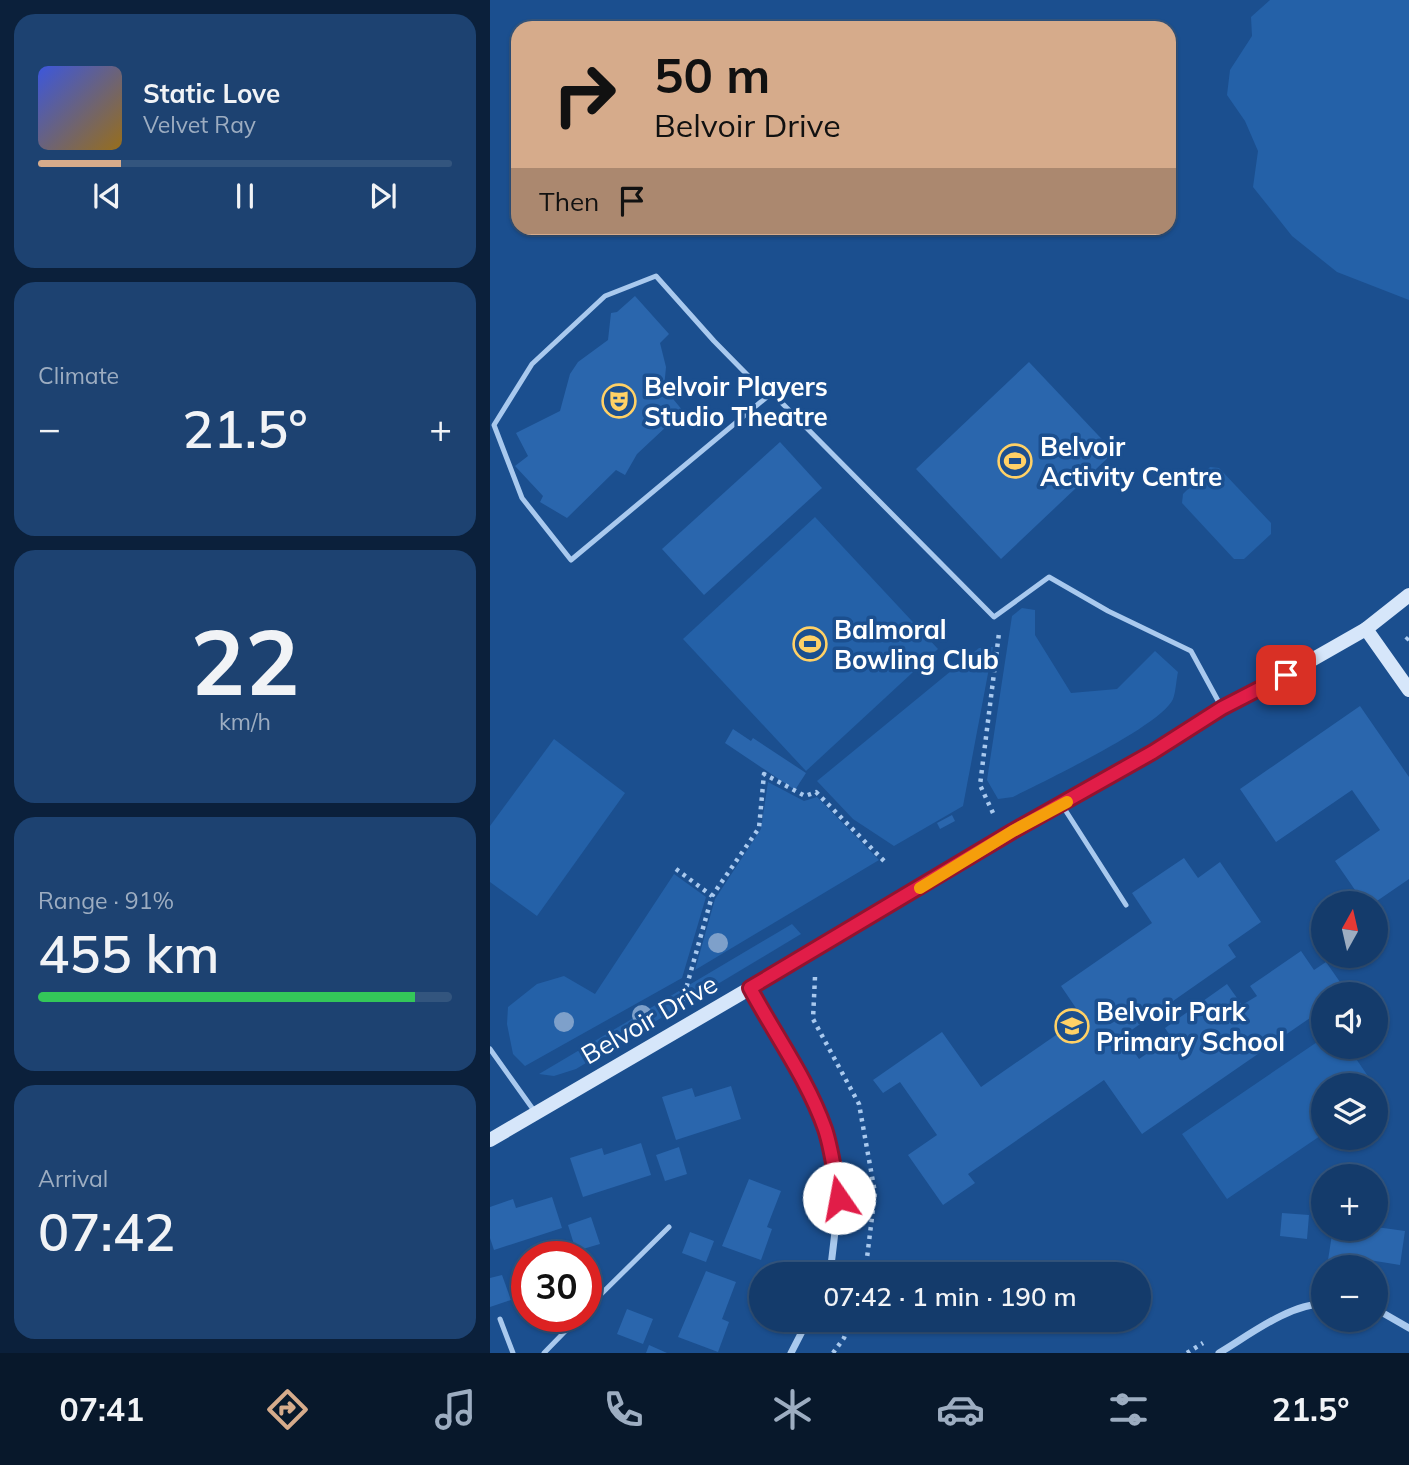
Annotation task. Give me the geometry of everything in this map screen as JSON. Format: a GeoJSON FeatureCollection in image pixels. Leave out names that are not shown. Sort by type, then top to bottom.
{"type":"FeatureCollection","features":[{"type":"Feature","properties":{"kind":"street","name":"Belvoir Drive"},"geometry":{"type":"LineString","coordinates":[[490,1140],[1013,831],[1153,752],[1222,708],[1366,629],[1409,595]]}},
{"type":"Feature","properties":{"kind":"street"},"geometry":{"type":"LineString","coordinates":[[1366,629],[1409,690]]}},
{"type":"Feature","properties":{"kind":"street"},"geometry":{"type":"LineString","coordinates":[[750,988],[803,1077],[825,1130],[839,1198],[831,1262]]}},
{"type":"Feature","properties":{"kind":"street"},"geometry":{"type":"LineString","coordinates":[[1219,1353],[1277,1318],[1311,1305]]}},
{"type":"Feature","properties":{"kind":"street"},"geometry":{"type":"LineString","coordinates":[[1388,1316],[1409,1328]]}},
{"type":"Feature","properties":{"kind":"street"},"geometry":{"type":"LineString","coordinates":[[791,1353],[802,1332]]}},
{"type":"Feature","properties":{"kind":"lane"},"geometry":{"type":"LineString","coordinates":[[768,396],[656,276],[605,296],[532,364],[494,425],[522,498],[571,560],[772,393],[994,617],[1049,577],[1108,611],[1191,651],[1222,708]]}},
{"type":"Feature","properties":{"kind":"lane"},"geometry":{"type":"LineString","coordinates":[[1062,805],[1126,905]]}},
{"type":"Feature","properties":{"kind":"lane"},"geometry":{"type":"LineString","coordinates":[[490,1049],[536,1113]]}},
{"type":"Feature","properties":{"kind":"lane"},"geometry":{"type":"LineString","coordinates":[[602,1293],[669,1227]]}},
{"type":"Feature","properties":{"kind":"lane"},"geometry":{"type":"LineString","coordinates":[[500,1319],[513,1353]]}},
{"type":"Feature","properties":{"kind":"lane"},"geometry":{"type":"LineString","coordinates":[[544,1353],[564,1332]]}},
{"type":"Feature","properties":{"kind":"path"},"geometry":{"type":"LineString","coordinates":[[993,813],[980,785],[1001,612]]}},
{"type":"Feature","properties":{"kind":"path"},"geometry":{"type":"LineString","coordinates":[[681,1008],[712,897],[759,828],[764,774],[805,796],[816,792],[887,864]]}},
{"type":"Feature","properties":{"kind":"path"},"geometry":{"type":"LineString","coordinates":[[676,869],[712,897]]}},
{"type":"Feature","properties":{"kind":"path"},"geometry":{"type":"LineString","coordinates":[[821,969],[814,980],[813,1019],[859,1104],[876,1193],[867,1262]]}},
{"type":"Feature","properties":{"kind":"path"},"geometry":{"type":"LineString","coordinates":[[833,1353],[846,1332]]}},
{"type":"Feature","properties":{"kind":"shaded area"},"geometry":{"type":"Polygon","coordinates":[[[1270,0],[1409,0],[1409,300],[1337,272],[1292,236],[1253,187],[1258,151],[1245,121],[1227,95],[1230,70],[1252,36],[1251,17],[1270,0]]]}},
{"type":"Feature","properties":{"kind":"shaded area"},"geometry":{"type":"Polygon","coordinates":[[[1210,467],[1219,468],[1271,523],[1271,534],[1244,559],[1234,559],[1182,503],[1183,494],[1210,467]]]}},
{"type":"Feature","properties":{"kind":"shaded area","name":"Balmoral Bowling Club"},"geometry":{"type":"Polygon","coordinates":[[[815,517],[938,649],[806,771],[683,639],[815,517]]]}},
{"type":"Feature","properties":{"kind":"shaded area"},"geometry":{"type":"Polygon","coordinates":[[[1022,608],[1035,610],[1035,635],[1071,693],[1117,689],[1155,651],[1178,672],[1173,699],[1147,723],[1125,738],[1049,779],[1013,797],[998,799],[987,780],[1012,616],[1022,608]]]}},
{"type":"Feature","properties":{"kind":"shaded area"},"geometry":{"type":"Polygon","coordinates":[[[993,647],[963,806],[894,846],[853,819],[817,781],[979,648],[993,647]]]}},
{"type":"Feature","properties":{"kind":"shaded area"},"geometry":{"type":"Polygon","coordinates":[[[554,739],[625,793],[537,916],[490,882],[490,826],[554,739]]]}},
{"type":"Feature","properties":{"kind":"shaded area"},"geometry":{"type":"Polygon","coordinates":[[[768,782],[804,801],[817,797],[879,860],[695,970],[715,899],[761,829],[768,782]]]}},
{"type":"Feature","properties":{"kind":"shaded area"},"geometry":{"type":"Polygon","coordinates":[[[674,874],[706,897],[682,978],[525,1066],[513,1054],[507,1024],[508,1007],[537,984],[564,976],[595,994],[674,874]]]}},
{"type":"Feature","properties":{"kind":"shaded area"},"geometry":{"type":"Polygon","coordinates":[[[792,924],[801,934],[576,1069],[554,1076],[539,1074],[792,924]]]}},
{"type":"Feature","properties":{"kind":"shaded area"},"geometry":{"type":"Polygon","coordinates":[[[1311,1046],[1311,1059],[1356,1059],[1366,1073],[1311,1073],[1311,1142],[1227,1199],[1182,1134],[1311,1046]]]}},
{"type":"Feature","properties":{"kind":"building","name":"Belvoir Players Studio Theatre"},"geometry":{"type":"Polygon","coordinates":[[[635,296],[669,334],[660,343],[666,367],[664,388],[683,411],[637,454],[625,475],[616,470],[567,518],[540,502],[543,496],[515,466],[528,456],[516,433],[560,411],[570,374],[578,362],[608,340],[611,313],[617,312],[635,296]]]}},
{"type":"Feature","properties":{"kind":"building","name":"Belvoir Activity Centre"},"geometry":{"type":"Polygon","coordinates":[[[1029,362],[1114,452],[1001,559],[916,469],[1029,362]]]}},
{"type":"Feature","properties":{"kind":"building"},"geometry":{"type":"Polygon","coordinates":[[[780,442],[822,488],[704,595],[662,549],[780,442]]]}},
{"type":"Feature","properties":{"kind":"building"},"geometry":{"type":"Polygon","coordinates":[[[1360,706],[1409,777],[1409,879],[1388,893],[1388,891],[1356,891],[1335,861],[1380,830],[1352,790],[1276,842],[1240,789],[1360,706]]]}},
{"type":"Feature","properties":{"kind":"building"},"geometry":{"type":"Polygon","coordinates":[[[733,729],[751,741],[753,738],[806,773],[795,790],[725,743],[733,729]]]}},
{"type":"Feature","properties":{"kind":"building"},"geometry":{"type":"Polygon","coordinates":[[[952,815],[955,821],[940,829],[937,823],[952,815]]]}},
{"type":"Feature","properties":{"kind":"building"},"geometry":{"type":"Polygon","coordinates":[[[1184,858],[1198,878],[1220,862],[1261,922],[1228,945],[1236,957],[1123,1036],[1139,1059],[1171,1037],[1165,1028],[1227,984],[1242,1005],[1257,996],[1250,986],[1301,951],[1311,968],[1330,968],[1340,982],[1311,982],[1311,1017],[1142,1134],[1104,1080],[968,1174],[975,1183],[943,1205],[908,1155],[937,1135],[900,1082],[883,1093],[873,1080],[942,1032],[981,1087],[1082,1017],[1061,986],[1152,923],[1132,893],[1184,858]]]}},
{"type":"Feature","properties":{"kind":"building"},"geometry":{"type":"Polygon","coordinates":[[[731,1086],[741,1119],[676,1140],[662,1097],[692,1088],[695,1097],[731,1086]]]}},
{"type":"Feature","properties":{"kind":"building"},"geometry":{"type":"Polygon","coordinates":[[[641,1143],[651,1175],[583,1197],[570,1158],[602,1148],[604,1155],[641,1143]]]}},
{"type":"Feature","properties":{"kind":"building"},"geometry":{"type":"Polygon","coordinates":[[[679,1147],[687,1174],[665,1181],[656,1155],[679,1147]]]}},
{"type":"Feature","properties":{"kind":"building"},"geometry":{"type":"Polygon","coordinates":[[[749,1179],[781,1191],[767,1227],[772,1229],[761,1260],[722,1246],[749,1179]]]}},
{"type":"Feature","properties":{"kind":"building"},"geometry":{"type":"Polygon","coordinates":[[[552,1197],[562,1228],[522,1241],[511,1241],[511,1244],[494,1250],[490,1238],[490,1207],[513,1199],[516,1208],[552,1197]]]}},
{"type":"Feature","properties":{"kind":"building"},"geometry":{"type":"Polygon","coordinates":[[[1282,1213],[1309,1215],[1307,1239],[1280,1236],[1282,1213]]]}},
{"type":"Feature","properties":{"kind":"building"},"geometry":{"type":"Polygon","coordinates":[[[591,1217],[599,1241],[573,1241],[568,1225],[591,1217]]]}},
{"type":"Feature","properties":{"kind":"building"},"geometry":{"type":"Polygon","coordinates":[[[1388,1229],[1405,1231],[1400,1265],[1388,1263],[1388,1255],[1329,1255],[1331,1241],[1388,1241],[1388,1229]]]}},
{"type":"Feature","properties":{"kind":"building"},"geometry":{"type":"Polygon","coordinates":[[[690,1232],[714,1241],[706,1262],[682,1253],[690,1232]]]}},
{"type":"Feature","properties":{"kind":"building"},"geometry":{"type":"Polygon","coordinates":[[[706,1271],[736,1282],[722,1319],[729,1322],[718,1352],[678,1337],[706,1271]]]}},
{"type":"Feature","properties":{"kind":"building"},"geometry":{"type":"Polygon","coordinates":[[[502,1275],[511,1300],[490,1307],[490,1278],[502,1275]]]}},
{"type":"Feature","properties":{"kind":"building"},"geometry":{"type":"Polygon","coordinates":[[[627,1309],[653,1319],[643,1344],[617,1334],[627,1309]]]}},
{"type":"Feature","properties":{"kind":"building"},"geometry":{"type":"Polygon","coordinates":[[[649,1345],[667,1353],[646,1353],[649,1345]]]}},
{"type":"Feature","properties":{"kind":"slow traffic"},"geometry":{"type":"LineString","coordinates":[[920,888],[1013,831],[1067,802]]}},
{"type":"Feature","properties":{"kind":"place","name":"Belvoir Players Studio Theatre"},"geometry":{"type":"Point","coordinates":[619,401]}},
{"type":"Feature","properties":{"kind":"place","name":"Belvoir Activity Centre"},"geometry":{"type":"Point","coordinates":[1015,461]}},
{"type":"Feature","properties":{"kind":"place","name":"Balmoral Bowling Club"},"geometry":{"type":"Point","coordinates":[810,644]}},
{"type":"Feature","properties":{"kind":"place","name":"Belvoir Park Primary School"},"geometry":{"type":"Point","coordinates":[1072,1026]}},
{"type":"Feature","properties":{"kind":"route"},"geometry":{"type":"LineString","coordinates":[[839,1198],[825,1130],[818,1112],[803,1077],[750,988],[1013,831],[1153,752],[1222,708],[1286,675]]}}]}
